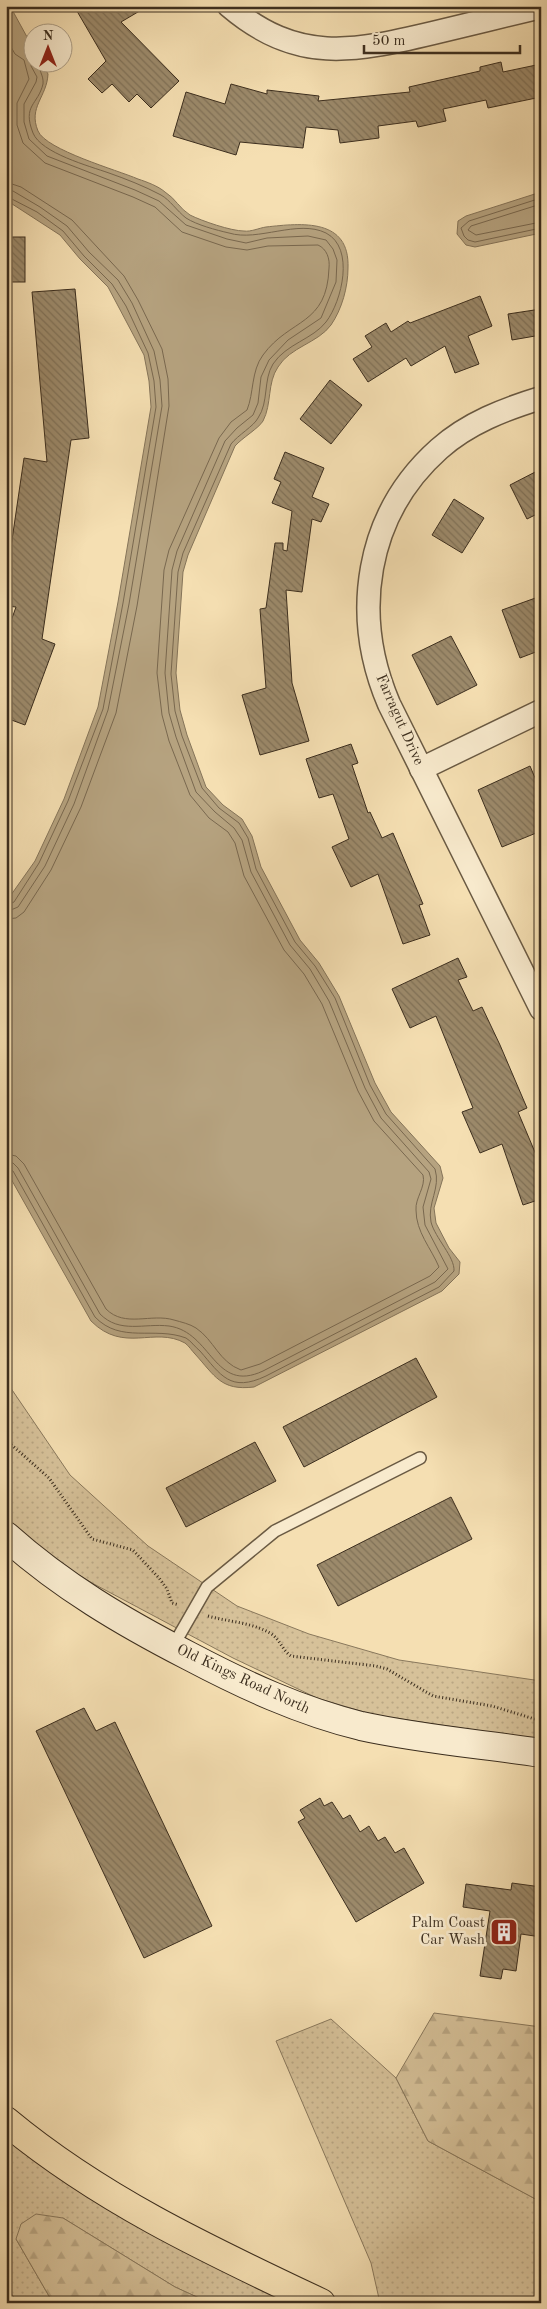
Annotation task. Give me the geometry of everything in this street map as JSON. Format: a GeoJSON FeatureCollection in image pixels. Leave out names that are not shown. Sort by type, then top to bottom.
{"type":"FeatureCollection","features":[{"type":"Feature","properties":{"kind":"highway"},"geometry":{"type":"LineString","coordinates":[[6,2121],[96,2186],[164,2227],[321,2303]]}},
{"type":"Feature","properties":{"kind":"street"},"geometry":{"type":"LineString","coordinates":[[228,6],[263,30],[288,41],[315,48],[342,50],[388,44],[541,7]]}},
{"type":"Feature","properties":{"kind":"street","name":"Farragut Drive"},"geometry":{"type":"LineString","coordinates":[[541,398],[493,414],[458,435],[440,448],[416,474],[396,505],[376,553],[367,601],[372,655],[388,704],[541,1009]]}},
{"type":"Feature","properties":{"kind":"street"},"geometry":{"type":"LineString","coordinates":[[421,769],[541,711]]}},
{"type":"Feature","properties":{"kind":"street","name":"Old Kings Road North"},"geometry":{"type":"LineString","coordinates":[[6,1536],[66,1585],[114,1615],[172,1648],[278,1699],[326,1716],[398,1733],[541,1753]]}},
{"type":"Feature","properties":{"kind":"lane"},"geometry":{"type":"LineString","coordinates":[[172,1648],[207,1587],[275,1531],[420,1458]]}},
{"type":"Feature","properties":{"kind":"path"},"geometry":{"type":"LineString","coordinates":[[6,1440],[49,1478],[92,1538],[133,1550],[159,1578],[167,1589],[172,1603]]}},
{"type":"Feature","properties":{"kind":"path"},"geometry":{"type":"LineString","coordinates":[[212,1617],[237,1621],[270,1633],[279,1639],[286,1652],[291,1656],[376,1666],[387,1669],[433,1696],[492,1706],[541,1721]]}},
{"type":"Feature","properties":{"kind":"green space"},"geometry":{"type":"Polygon","coordinates":[[[6,1381],[70,1475],[148,1546],[237,1606],[309,1634],[399,1660],[541,1681],[541,1740],[374,1715],[317,1698],[233,1658],[92,1583],[64,1566],[6,1519],[6,1381]]]}},
{"type":"Feature","properties":{"kind":"green space"},"geometry":{"type":"Polygon","coordinates":[[[434,2013],[541,2027],[541,2202],[428,2141],[396,2078],[434,2013]]]}},
{"type":"Feature","properties":{"kind":"green space"},"geometry":{"type":"Polygon","coordinates":[[[331,2019],[396,2078],[428,2141],[541,2202],[541,2303],[380,2303],[371,2263],[276,2041],[331,2019]]]}},
{"type":"Feature","properties":{"kind":"green space"},"geometry":{"type":"Polygon","coordinates":[[[6,2130],[304,2303],[210,2303],[175,2287],[63,2218],[16,2239],[53,2303],[17,2303],[6,2284],[6,2130]]]}},
{"type":"Feature","properties":{"kind":"green space"},"geometry":{"type":"Polygon","coordinates":[[[36,2214],[63,2218],[175,2287],[210,2303],[53,2303],[16,2239],[21,2224],[36,2214]]]}},
{"type":"Feature","properties":{"kind":"water"},"geometry":{"type":"Polygon","coordinates":[[[6,6],[10,6],[22,28],[22,72],[47,72],[48,74],[45,89],[35,115],[38,131],[44,138],[83,159],[156,186],[169,194],[186,213],[202,220],[238,231],[294,225],[321,227],[332,232],[341,240],[347,252],[347,283],[344,298],[335,319],[325,331],[283,360],[278,367],[272,380],[268,408],[263,421],[235,446],[188,555],[183,572],[176,673],[180,710],[206,787],[223,805],[242,819],[252,836],[261,867],[300,940],[319,963],[339,996],[375,1083],[391,1112],[440,1166],[443,1178],[434,1208],[436,1223],[449,1248],[460,1262],[459,1274],[442,1291],[254,1387],[243,1388],[226,1384],[208,1369],[185,1343],[162,1337],[127,1338],[115,1336],[103,1331],[91,1321],[6,1170],[6,902],[35,861],[64,799],[98,707],[151,407],[144,355],[108,287],[80,259],[60,235],[6,200],[6,6]]]}},
{"type":"Feature","properties":{"kind":"water"},"geometry":{"type":"Polygon","coordinates":[[[541,192],[541,233],[475,247],[466,245],[457,234],[458,221],[466,216],[541,192]]]}},
{"type":"Feature","properties":{"kind":"building"},"geometry":{"type":"Polygon","coordinates":[[[74,6],[148,6],[121,22],[179,81],[151,108],[137,94],[129,102],[112,84],[102,93],[88,79],[106,61],[74,6]]]}},
{"type":"Feature","properties":{"kind":"building"},"geometry":{"type":"Polygon","coordinates":[[[501,62],[503,72],[541,64],[541,97],[488,108],[486,100],[443,109],[446,121],[418,127],[416,121],[378,126],[379,138],[340,143],[338,130],[306,127],[303,148],[240,142],[236,155],[173,136],[186,92],[225,104],[231,84],[267,94],[267,90],[319,96],[318,101],[410,92],[409,87],[480,71],[480,67],[501,62]]]}},
{"type":"Feature","properties":{"kind":"building"},"geometry":{"type":"Polygon","coordinates":[[[6,237],[25,237],[25,282],[6,282],[6,237]]]}},
{"type":"Feature","properties":{"kind":"building"},"geometry":{"type":"Polygon","coordinates":[[[75,289],[89,438],[71,440],[42,639],[55,644],[25,725],[6,718],[6,635],[16,607],[6,606],[6,581],[24,458],[47,462],[32,292],[75,289]]]}},
{"type":"Feature","properties":{"kind":"building"},"geometry":{"type":"Polygon","coordinates":[[[480,296],[492,326],[468,336],[479,364],[455,373],[445,346],[411,366],[406,358],[368,382],[353,359],[372,347],[365,336],[386,323],[391,332],[408,321],[410,323],[480,296]]]}},
{"type":"Feature","properties":{"kind":"building"},"geometry":{"type":"Polygon","coordinates":[[[541,309],[541,335],[512,340],[508,314],[541,309]]]}},
{"type":"Feature","properties":{"kind":"building"},"geometry":{"type":"Polygon","coordinates":[[[330,380],[362,405],[331,444],[300,419],[330,380]]]}},
{"type":"Feature","properties":{"kind":"building"},"geometry":{"type":"Polygon","coordinates":[[[285,452],[324,468],[312,497],[329,504],[321,522],[312,519],[302,592],[286,590],[292,683],[309,741],[260,755],[242,695],[266,688],[260,609],[266,608],[275,543],[283,543],[283,550],[287,551],[292,511],[272,503],[281,482],[274,479],[285,452]]]}},
{"type":"Feature","properties":{"kind":"building"},"geometry":{"type":"Polygon","coordinates":[[[541,469],[541,512],[527,519],[510,485],[541,469]]]}},
{"type":"Feature","properties":{"kind":"building"},"geometry":{"type":"Polygon","coordinates":[[[454,499],[484,518],[462,553],[432,535],[454,499]]]}},
{"type":"Feature","properties":{"kind":"building"},"geometry":{"type":"Polygon","coordinates":[[[541,596],[541,650],[520,658],[502,610],[541,596]]]}},
{"type":"Feature","properties":{"kind":"building"},"geometry":{"type":"Polygon","coordinates":[[[451,636],[477,685],[437,705],[412,655],[451,636]]]}},
{"type":"Feature","properties":{"kind":"building"},"geometry":{"type":"Polygon","coordinates":[[[351,744],[358,763],[352,765],[368,813],[370,812],[382,838],[393,833],[423,904],[419,905],[430,935],[403,944],[378,874],[351,887],[332,847],[349,839],[333,794],[319,798],[306,759],[351,744]]]}},
{"type":"Feature","properties":{"kind":"building"},"geometry":{"type":"Polygon","coordinates":[[[530,766],[541,792],[541,831],[502,847],[478,790],[530,766]]]}},
{"type":"Feature","properties":{"kind":"building"},"geometry":{"type":"Polygon","coordinates":[[[458,958],[467,977],[458,980],[473,1011],[482,1007],[527,1108],[518,1112],[537,1157],[541,1155],[541,1199],[523,1205],[502,1144],[480,1153],[462,1112],[473,1108],[436,1016],[410,1028],[392,989],[458,958]]]}},
{"type":"Feature","properties":{"kind":"building"},"geometry":{"type":"Polygon","coordinates":[[[416,1358],[437,1397],[304,1467],[283,1427],[416,1358]]]}},
{"type":"Feature","properties":{"kind":"building"},"geometry":{"type":"Polygon","coordinates":[[[255,1442],[276,1481],[186,1527],[166,1488],[255,1442]]]}},
{"type":"Feature","properties":{"kind":"building"},"geometry":{"type":"Polygon","coordinates":[[[451,1497],[472,1539],[338,1606],[317,1565],[451,1497]]]}},
{"type":"Feature","properties":{"kind":"building"},"geometry":{"type":"Polygon","coordinates":[[[84,1708],[96,1731],[115,1722],[212,1926],[144,1958],[36,1731],[84,1708]]]}},
{"type":"Feature","properties":{"kind":"building"},"geometry":{"type":"Polygon","coordinates":[[[320,1798],[324,1806],[332,1802],[343,1819],[350,1815],[360,1832],[369,1826],[378,1841],[385,1837],[395,1853],[404,1848],[424,1883],[356,1922],[298,1822],[305,1818],[300,1810],[320,1798]]]}},
{"type":"Feature","properties":{"kind":"building","name":"Palm Coast Car Wash"},"geometry":{"type":"Polygon","coordinates":[[[512,1883],[541,1887],[541,1937],[521,1934],[516,1971],[503,1969],[501,1979],[480,1976],[490,1911],[463,1907],[466,1884],[511,1890],[512,1883]]]}},
{"type":"Feature","properties":{"kind":"place","name":"Palm Coast Car Wash"},"geometry":{"type":"Point","coordinates":[504,1932]}}]}
